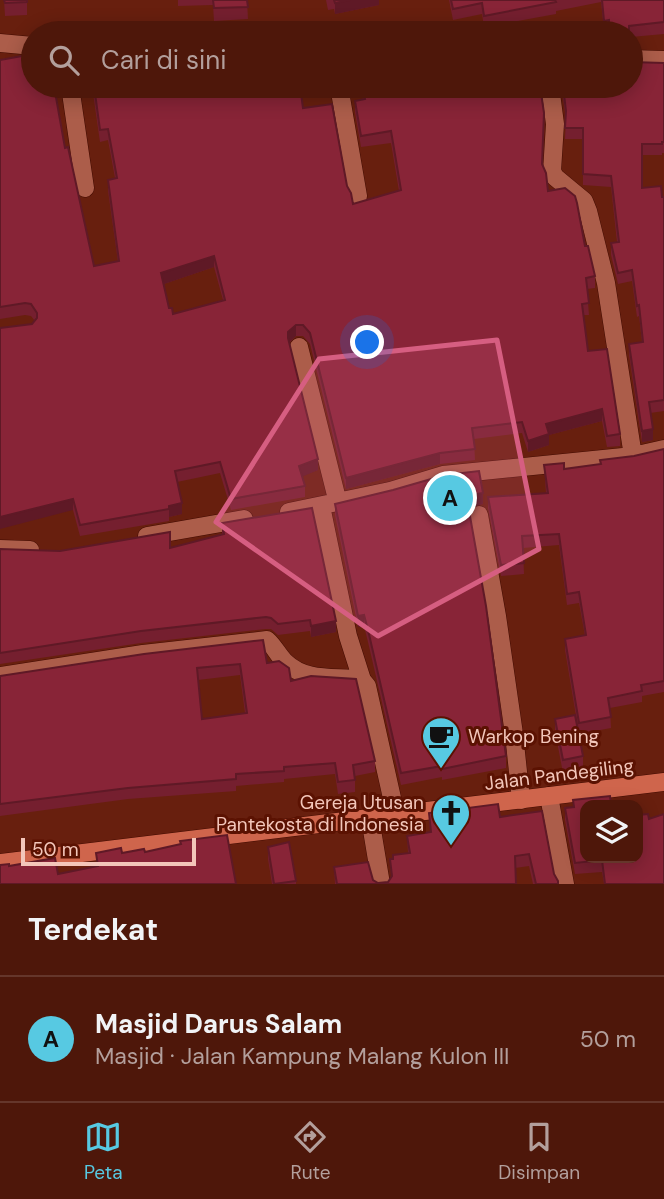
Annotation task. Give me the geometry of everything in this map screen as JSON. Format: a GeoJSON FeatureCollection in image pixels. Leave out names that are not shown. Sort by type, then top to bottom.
{"type":"FeatureCollection","features":[{"type":"Feature","properties":{"kind":"main road","name":"Jalan Pandegiling"},"geometry":{"type":"LineString","coordinates":[[0,863],[664,782]]}},
{"type":"Feature","properties":{"kind":"street"},"geometry":{"type":"LineString","coordinates":[[0,43],[21,45]]}},
{"type":"Feature","properties":{"kind":"street"},"geometry":{"type":"LineString","coordinates":[[643,59],[664,60]]}},
{"type":"Feature","properties":{"kind":"street"},"geometry":{"type":"LineString","coordinates":[[71,98],[85,187]]}},
{"type":"Feature","properties":{"kind":"street"},"geometry":{"type":"LineString","coordinates":[[341,98],[358,196]]}},
{"type":"Feature","properties":{"kind":"street"},"geometry":{"type":"LineString","coordinates":[[552,98],[555,124],[552,171],[555,177],[584,201],[588,211],[606,283],[633,456]]}},
{"type":"Feature","properties":{"kind":"street"},"geometry":{"type":"LineString","coordinates":[[299,347],[329,505],[348,636],[366,686],[394,807],[393,815]]}},
{"type":"Feature","properties":{"kind":"street"},"geometry":{"type":"LineString","coordinates":[[125,540],[329,505],[443,475],[633,456],[664,449]]}},
{"type":"Feature","properties":{"kind":"street"},"geometry":{"type":"LineString","coordinates":[[479,515],[499,626],[521,800]]}},
{"type":"Feature","properties":{"kind":"street"},"geometry":{"type":"LineString","coordinates":[[0,549],[48,551]]}},
{"type":"Feature","properties":{"kind":"street"},"geometry":{"type":"LineString","coordinates":[[0,676],[143,654],[267,640],[287,664],[304,672],[322,679],[362,680]]}},
{"type":"Feature","properties":{"kind":"street"},"geometry":{"type":"LineString","coordinates":[[549,796],[565,884]]}},
{"type":"Feature","properties":{"kind":"street"},"geometry":{"type":"LineString","coordinates":[[370,818],[381,884]]}},
{"type":"Feature","properties":{"kind":"highlighted area"},"geometry":{"type":"Polygon","coordinates":[[[497,340],[539,549],[378,636],[216,522],[319,359],[497,340]]]}},
{"type":"Feature","properties":{"kind":"building"},"geometry":{"type":"Polygon","coordinates":[[[4,0],[27,0],[27,2],[5,3],[4,0]]]}},
{"type":"Feature","properties":{"kind":"building"},"geometry":{"type":"Polygon","coordinates":[[[213,0],[247,0],[248,7],[214,8],[213,0]]]}},
{"type":"Feature","properties":{"kind":"building"},"geometry":{"type":"Polygon","coordinates":[[[451,0],[556,2],[484,16],[482,3],[453,9],[451,0]]]}},
{"type":"Feature","properties":{"kind":"building"},"geometry":{"type":"Polygon","coordinates":[[[602,0],[664,0],[664,22],[643,24],[643,21],[604,21],[602,0]]]}},
{"type":"Feature","properties":{"kind":"building"},"geometry":{"type":"Polygon","coordinates":[[[21,56],[21,98],[56,98],[65,148],[68,147],[94,266],[119,261],[108,180],[117,178],[108,129],[100,130],[96,98],[302,98],[303,108],[332,104],[347,186],[353,204],[401,190],[391,131],[361,136],[355,101],[365,98],[542,98],[544,113],[542,164],[548,191],[565,188],[575,196],[585,246],[588,246],[595,276],[586,278],[589,303],[582,304],[588,351],[607,349],[620,434],[607,436],[602,409],[546,424],[549,434],[528,441],[522,422],[472,428],[475,449],[440,453],[346,478],[310,333],[303,325],[296,325],[288,332],[288,338],[318,459],[299,466],[305,486],[231,499],[220,462],[175,471],[182,503],[169,506],[169,509],[80,525],[73,499],[0,517],[0,328],[32,324],[37,313],[31,304],[25,303],[0,307],[0,60],[21,56]],[[214,256],[161,273],[169,308],[172,308],[173,314],[225,300],[214,256]]]}},
{"type":"Feature","properties":{"kind":"building"},"geometry":{"type":"Polygon","coordinates":[[[643,62],[664,63],[664,142],[642,144],[642,188],[661,186],[664,197],[664,400],[649,402],[653,429],[642,431],[629,344],[643,342],[639,305],[637,306],[632,270],[618,273],[611,243],[619,242],[611,176],[583,174],[583,128],[565,128],[564,98],[643,98],[643,62]]]}},
{"type":"Feature","properties":{"kind":"building"},"geometry":{"type":"Polygon","coordinates":[[[664,449],[664,681],[641,685],[642,691],[608,698],[611,717],[579,723],[565,639],[586,635],[579,592],[567,594],[559,534],[522,536],[524,563],[501,565],[488,497],[548,493],[544,465],[564,463],[564,469],[601,464],[600,460],[664,449]]]}},
{"type":"Feature","properties":{"kind":"building"},"geometry":{"type":"Polygon","coordinates":[[[479,471],[483,493],[471,495],[468,505],[486,606],[506,756],[442,769],[442,766],[401,773],[364,615],[358,616],[335,504],[445,475],[479,471]]]}},
{"type":"Feature","properties":{"kind":"building"},"geometry":{"type":"Polygon","coordinates":[[[312,508],[336,621],[311,626],[310,620],[278,624],[266,617],[141,631],[0,653],[0,549],[60,551],[170,532],[170,548],[224,534],[222,523],[312,508]]]}},
{"type":"Feature","properties":{"kind":"building"},"geometry":{"type":"Polygon","coordinates":[[[263,640],[267,663],[279,661],[289,668],[291,681],[311,676],[356,679],[375,761],[353,765],[355,780],[338,782],[335,763],[284,767],[284,771],[236,774],[236,779],[128,788],[0,804],[0,676],[144,654],[263,640]],[[240,664],[197,668],[202,719],[247,713],[240,664]]]}},
{"type":"Feature","properties":{"kind":"building"},"geometry":{"type":"Polygon","coordinates":[[[575,715],[583,756],[563,760],[555,719],[575,715]]]}},
{"type":"Feature","properties":{"kind":"building"},"geometry":{"type":"Polygon","coordinates":[[[610,796],[610,800],[580,800],[580,862],[575,863],[565,808],[574,807],[573,800],[610,796]]]}},
{"type":"Feature","properties":{"kind":"building"},"geometry":{"type":"Polygon","coordinates":[[[498,804],[500,817],[542,811],[558,884],[536,884],[529,854],[515,856],[516,884],[337,884],[334,867],[368,862],[373,880],[378,883],[388,882],[392,876],[390,859],[393,859],[393,855],[410,853],[407,836],[431,832],[429,813],[498,804]]]}},
{"type":"Feature","properties":{"kind":"building"},"geometry":{"type":"Polygon","coordinates":[[[643,814],[648,814],[649,819],[664,814],[664,884],[605,884],[602,863],[643,863],[643,814]]]}},
{"type":"Feature","properties":{"kind":"building"},"geometry":{"type":"Polygon","coordinates":[[[227,835],[236,884],[0,884],[0,865],[9,866],[55,858],[58,874],[98,866],[96,853],[121,848],[122,853],[144,849],[145,852],[181,844],[180,841],[227,835]]]}},
{"type":"Feature","properties":{"kind":"building"},"geometry":{"type":"Polygon","coordinates":[[[289,842],[296,881],[274,884],[268,847],[289,842]]]}},
{"type":"Feature","properties":{"kind":"place","name":"Masjid Darus Salam"},"geometry":{"type":"Point","coordinates":[450,498]}},
{"type":"Feature","properties":{"kind":"place","name":"Warkop Bening"},"geometry":{"type":"Point","coordinates":[441,770]}},
{"type":"Feature","properties":{"kind":"place","name":"Gereja Utusan Pantekosta di Indonesia"},"geometry":{"type":"Point","coordinates":[451,847]}}]}
